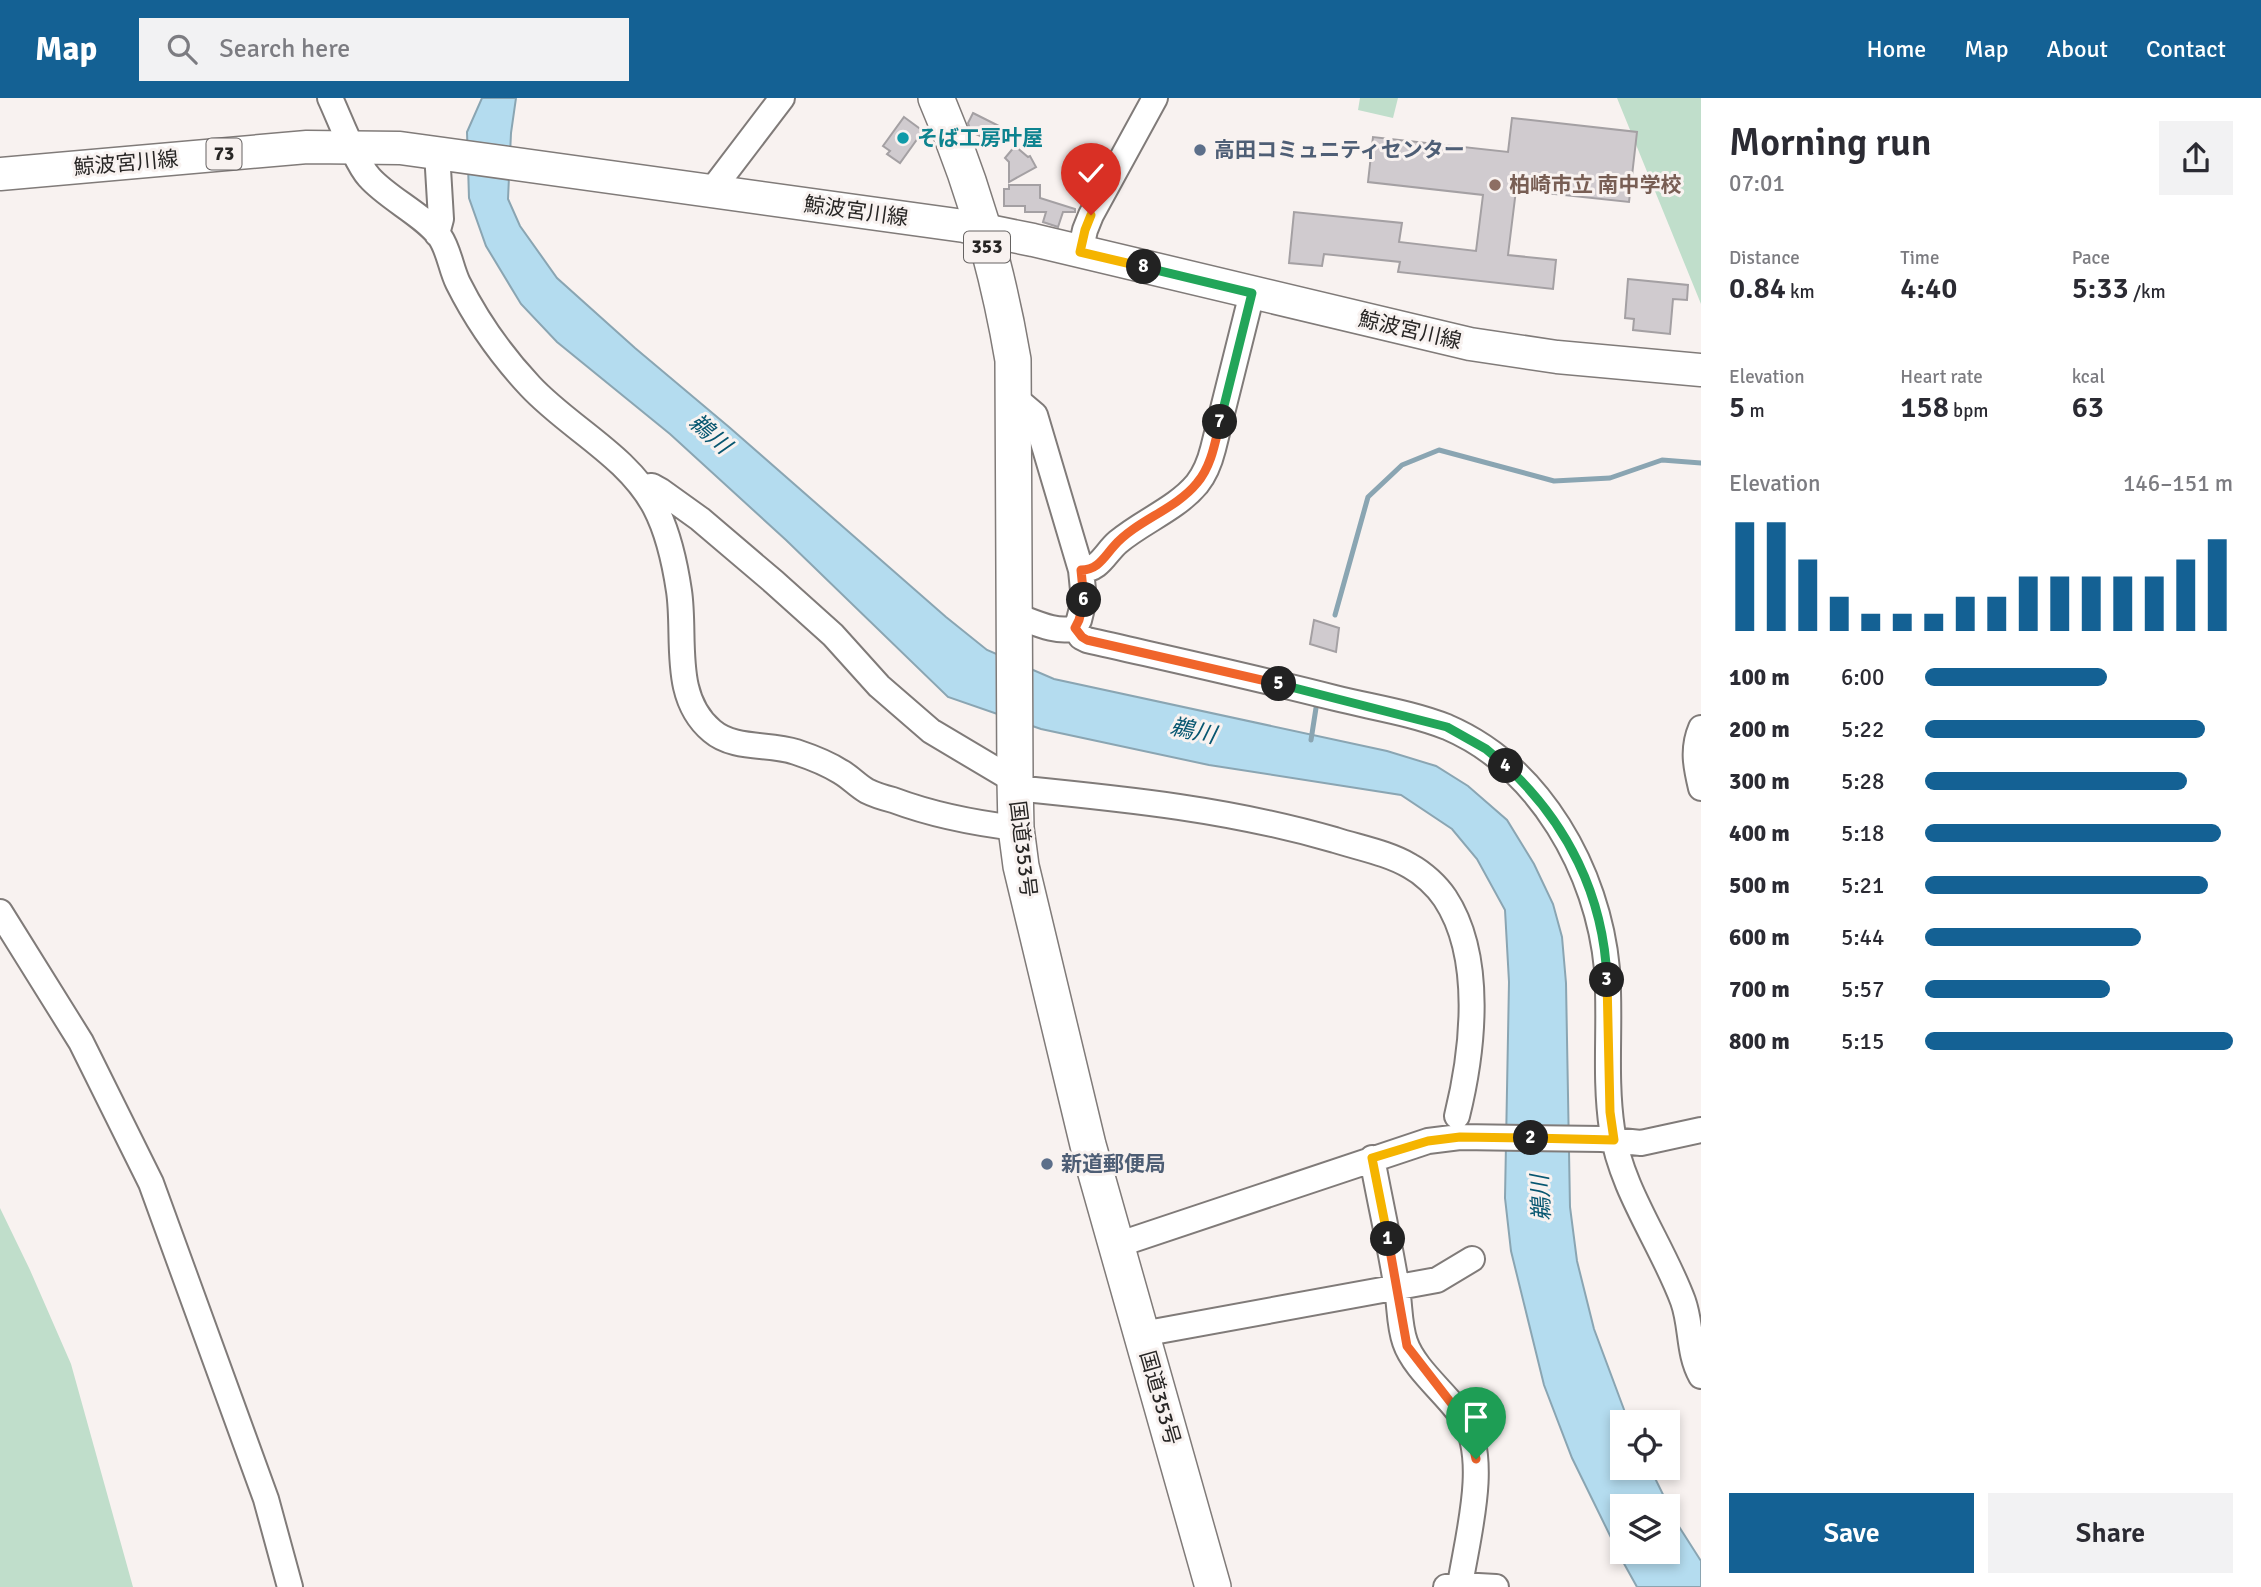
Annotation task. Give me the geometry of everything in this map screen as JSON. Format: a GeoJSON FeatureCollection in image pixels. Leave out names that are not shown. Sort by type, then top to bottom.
{"type":"FeatureCollection","features":[{"type":"Feature","properties":{"kind":"highway","name":"国道353号"},"geometry":{"type":"LineString","coordinates":[[936,98],[955,143],[982,230],[1013,360],[1016,828],[1030,905],[1085,1132],[1213,1587]]}},
{"type":"Feature","properties":{"kind":"main road","name":"鯨波宮川線"},"geometry":{"type":"LineString","coordinates":[[0,174],[259,151],[353,146],[442,153],[982,230],[1470,344],[1557,357],[1701,370]]}},
{"type":"Feature","properties":{"kind":"street"},"geometry":{"type":"LineString","coordinates":[[330,98],[368,176],[437,234],[468,304],[486,334],[548,404],[629,470],[643,487],[666,533],[679,592],[683,667],[690,701],[699,718],[710,730],[729,740],[793,750],[843,772],[867,791],[928,812],[1016,828]]}},
{"type":"Feature","properties":{"kind":"street"},"geometry":{"type":"LineString","coordinates":[[1080,252],[1091,215],[1155,98]]}},
{"type":"Feature","properties":{"kind":"street"},"geometry":{"type":"LineString","coordinates":[[712,190],[777,100]]}},
{"type":"Feature","properties":{"kind":"street"},"geometry":{"type":"LineString","coordinates":[[437,234],[441,219],[442,153]]}},
{"type":"Feature","properties":{"kind":"street"},"geometry":{"type":"LineString","coordinates":[[1081,570],[1091,570],[1117,543],[1178,501],[1198,483],[1209,464],[1252,293]]}},
{"type":"Feature","properties":{"kind":"street"},"geometry":{"type":"LineString","coordinates":[[1014,402],[1035,415],[1081,570],[1084,600],[1075,628]]}},
{"type":"Feature","properties":{"kind":"street"},"geometry":{"type":"LineString","coordinates":[[643,487],[652,486],[661,491],[700,519],[832,635],[879,686],[931,731],[1015,781],[1169,804],[1293,828],[1394,858],[1412,867],[1445,897],[1464,938],[1471,976],[1468,1059],[1457,1116]]}},
{"type":"Feature","properties":{"kind":"street"},"geometry":{"type":"LineString","coordinates":[[1014,620],[1050,627],[1075,628]]}},
{"type":"Feature","properties":{"kind":"street"},"geometry":{"type":"LineString","coordinates":[[1075,628],[1087,640],[1284,685],[1447,727],[1486,749],[1528,787],[1546,808],[1574,851],[1594,899],[1606,969],[1610,1112],[1608,1140],[1680,1293],[1686,1309],[1693,1355],[1701,1376]]}},
{"type":"Feature","properties":{"kind":"street"},"geometry":{"type":"LineString","coordinates":[[1701,728],[1695,760],[1701,788]]}},
{"type":"Feature","properties":{"kind":"street"},"geometry":{"type":"LineString","coordinates":[[0,912],[81,1042],[150,1183],[197,1304],[265,1499],[290,1587]]}},
{"type":"Feature","properties":{"kind":"street"},"geometry":{"type":"LineString","coordinates":[[1116,1245],[1428,1141],[1472,1137],[1641,1143],[1701,1129]]}},
{"type":"Feature","properties":{"kind":"street"},"geometry":{"type":"LineString","coordinates":[[1372,1158],[1404,1339],[1462,1417],[1474,1444],[1476,1475],[1453,1586],[1496,1587]]}},
{"type":"Feature","properties":{"kind":"street"},"geometry":{"type":"LineString","coordinates":[[1142,1334],[1437,1280],[1472,1259]]}},
{"type":"Feature","properties":{"kind":"green space"},"geometry":{"type":"Polygon","coordinates":[[[1360,98],[1398,98],[1393,118],[1358,110],[1360,98]]]}},
{"type":"Feature","properties":{"kind":"green space"},"geometry":{"type":"Polygon","coordinates":[[[1617,98],[1701,98],[1701,304],[1617,98]]]}},
{"type":"Feature","properties":{"kind":"green space"},"geometry":{"type":"Polygon","coordinates":[[[0,1208],[71,1364],[133,1587],[0,1587],[0,1208]]]}},
{"type":"Feature","properties":{"kind":"water","name":"鵜川"},"geometry":{"type":"Polygon","coordinates":[[[482,98],[516,98],[511,133],[508,199],[520,226],[557,278],[987,650],[1054,679],[1387,751],[1436,766],[1468,786],[1507,820],[1534,864],[1553,904],[1562,937],[1566,983],[1570,1207],[1577,1261],[1594,1329],[1624,1410],[1610,1410],[1610,1480],[1656,1480],[1663,1494],[1610,1494],[1610,1536],[1572,1458],[1544,1385],[1511,1251],[1505,1198],[1509,982],[1505,910],[1477,859],[1452,829],[1401,795],[1209,765],[1041,729],[948,697],[786,540],[670,434],[557,342],[521,304],[486,246],[469,198],[467,132],[482,98]]]}},
{"type":"Feature","properties":{"kind":"water"},"geometry":{"type":"Polygon","coordinates":[[[1680,1528],[1701,1561],[1701,1587],[1637,1587],[1624,1564],[1680,1564],[1680,1528]]]}},
{"type":"Feature","properties":{"kind":"building"},"geometry":{"type":"Polygon","coordinates":[[[973,113],[999,126],[992,141],[971,132],[968,123],[973,113]]]}},
{"type":"Feature","properties":{"kind":"building","name":"そば工房叶屋"},"geometry":{"type":"Polygon","coordinates":[[[904,117],[923,131],[900,163],[887,154],[890,151],[883,146],[904,117]]]}},
{"type":"Feature","properties":{"kind":"building"},"geometry":{"type":"Polygon","coordinates":[[[1512,118],[1637,132],[1629,202],[1516,190],[1508,255],[1556,260],[1553,289],[1398,272],[1400,262],[1324,254],[1322,266],[1289,263],[1294,212],[1402,223],[1399,242],[1476,251],[1483,195],[1368,182],[1373,137],[1508,152],[1512,118]]]}},
{"type":"Feature","properties":{"kind":"building"},"geometry":{"type":"Polygon","coordinates":[[[1015,146],[1030,156],[1036,167],[1009,182],[1009,162],[1005,158],[1015,146]]]}},
{"type":"Feature","properties":{"kind":"building"},"geometry":{"type":"Polygon","coordinates":[[[1009,185],[1040,185],[1040,198],[1075,209],[1075,212],[1063,212],[1058,227],[1043,222],[1046,212],[1025,212],[1025,206],[1004,206],[1004,189],[1009,189],[1009,185]]]}},
{"type":"Feature","properties":{"kind":"building"},"geometry":{"type":"Polygon","coordinates":[[[1628,279],[1688,285],[1687,300],[1673,299],[1670,334],[1633,330],[1634,319],[1625,318],[1628,279]]]}},
{"type":"Feature","properties":{"kind":"building"},"geometry":{"type":"Polygon","coordinates":[[[1314,620],[1339,628],[1336,652],[1310,644],[1314,620]]]}},
{"type":"Feature","properties":{"kind":"waterway"},"geometry":{"type":"LineString","coordinates":[[1335,615],[1368,497],[1402,465],[1439,450],[1554,481],[1610,478],[1662,460],[1701,463]]}},
{"type":"Feature","properties":{"kind":"waterway"},"geometry":{"type":"LineString","coordinates":[[1311,740],[1316,708]]}},
{"type":"Feature","properties":{"kind":"place","name":"そば工房叶屋"},"geometry":{"type":"Point","coordinates":[903,138]}},
{"type":"Feature","properties":{"kind":"place","name":"高田コミュニティセンター"},"geometry":{"type":"Point","coordinates":[1200,150]}},
{"type":"Feature","properties":{"kind":"place","name":"柏崎市立 南中学校"},"geometry":{"type":"Point","coordinates":[1495,185]}},
{"type":"Feature","properties":{"kind":"place","name":"新道郵便局"},"geometry":{"type":"Point","coordinates":[1047,1164]}},
{"type":"Feature","properties":{"kind":"route"},"geometry":{"type":"LineString","coordinates":[[1091,215],[1080,252],[1252,293],[1209,464],[1198,483],[1178,501],[1117,543],[1091,570],[1081,570],[1084,600],[1075,628],[1087,640],[1284,685],[1447,727],[1486,749],[1528,787],[1546,808],[1574,851],[1594,899],[1606,969],[1610,1112],[1614,1140],[1460,1137],[1428,1141],[1372,1158],[1404,1339],[1412,1356],[1470,1430],[1476,1459]]}}]}
